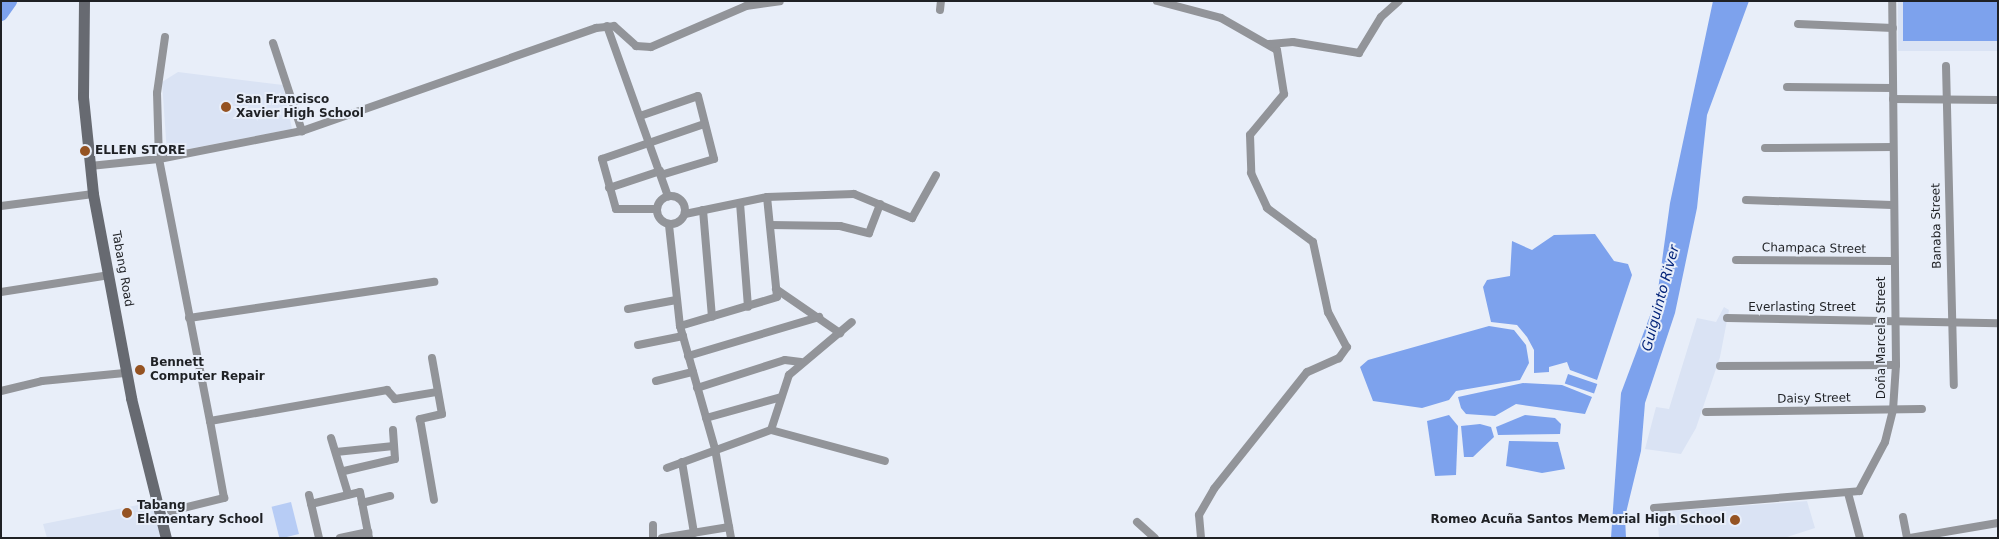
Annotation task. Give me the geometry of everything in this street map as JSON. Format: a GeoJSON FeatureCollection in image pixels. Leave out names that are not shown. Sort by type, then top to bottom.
{"type":"FeatureCollection","features":[{"type":"Feature","properties":{"kind":"main road","name":"Tabang Road"},"geometry":{"type":"LineString","coordinates":[[84,1],[83,97],[94,194],[110,275],[125,373],[166,538]]}},
{"type":"Feature","properties":{"kind":"street"},"geometry":{"type":"LineString","coordinates":[[90,166],[159,160],[302,130],[607,26],[624,31],[636,46],[651,47],[746,6],[780,1]]}},
{"type":"Feature","properties":{"kind":"street"},"geometry":{"type":"LineString","coordinates":[[1157,1],[1221,18],[1269,44],[1281,63],[1284,94],[1250,135],[1251,173],[1268,208],[1313,242],[1328,312],[1346,351],[1307,372],[1214,489],[1199,515],[1202,538]]}},
{"type":"Feature","properties":{"kind":"street"},"geometry":{"type":"LineString","coordinates":[[1269,44],[1293,42],[1359,53],[1381,17],[1399,1]]}},
{"type":"Feature","properties":{"kind":"street","name":"Doña Marcela Street"},"geometry":{"type":"LineString","coordinates":[[1848,493],[1859,491],[1884,442],[1893,410],[1896,365],[1893,320],[1892,1]]}},
{"type":"Feature","properties":{"kind":"street"},"geometry":{"type":"LineString","coordinates":[[1798,24],[1892,28]]}},
{"type":"Feature","properties":{"kind":"street"},"geometry":{"type":"LineString","coordinates":[[607,26],[668,196]]}},
{"type":"Feature","properties":{"kind":"street"},"geometry":{"type":"LineString","coordinates":[[164,37],[157,93],[159,160],[224,498],[171,511]]}},
{"type":"Feature","properties":{"kind":"street"},"geometry":{"type":"LineString","coordinates":[[273,43],[302,130]]}},
{"type":"Feature","properties":{"kind":"street","name":"Banaba Street"},"geometry":{"type":"LineString","coordinates":[[1946,66],[1954,385]]}},
{"type":"Feature","properties":{"kind":"street"},"geometry":{"type":"LineString","coordinates":[[1787,87],[1893,88]]}},
{"type":"Feature","properties":{"kind":"street"},"geometry":{"type":"LineString","coordinates":[[609,188],[714,159],[698,96],[640,116]]}},
{"type":"Feature","properties":{"kind":"street"},"geometry":{"type":"LineString","coordinates":[[1893,99],[1998,100]]}},
{"type":"Feature","properties":{"kind":"street"},"geometry":{"type":"LineString","coordinates":[[668,196],[657,209],[616,209],[602,159],[704,124]]}},
{"type":"Feature","properties":{"kind":"street"},"geometry":{"type":"LineString","coordinates":[[1765,148],[1892,147]]}},
{"type":"Feature","properties":{"kind":"street"},"geometry":{"type":"LineString","coordinates":[[685,214],[767,198],[854,194],[912,218],[936,175]]}},
{"type":"Feature","properties":{"kind":"street"},"geometry":{"type":"LineString","coordinates":[[1,206],[94,194]]}},
{"type":"Feature","properties":{"kind":"street"},"geometry":{"type":"LineString","coordinates":[[657,209],[661,221],[669,225],[681,221],[685,214],[683,201],[668,196]]}},
{"type":"Feature","properties":{"kind":"street"},"geometry":{"type":"LineString","coordinates":[[680,326],[777,297],[767,198]]}},
{"type":"Feature","properties":{"kind":"street"},"geometry":{"type":"LineString","coordinates":[[1746,200],[1892,205]]}},
{"type":"Feature","properties":{"kind":"street"},"geometry":{"type":"LineString","coordinates":[[740,203],[748,306]]}},
{"type":"Feature","properties":{"kind":"street"},"geometry":{"type":"LineString","coordinates":[[770,225],[840,226],[869,233],[880,204]]}},
{"type":"Feature","properties":{"kind":"street"},"geometry":{"type":"LineString","coordinates":[[703,210],[712,317]]}},
{"type":"Feature","properties":{"kind":"street"},"geometry":{"type":"LineString","coordinates":[[669,225],[680,326],[715,449],[731,538]]}},
{"type":"Feature","properties":{"kind":"street","name":"Champaca Street"},"geometry":{"type":"LineString","coordinates":[[1736,260],[1893,261]]}},
{"type":"Feature","properties":{"kind":"street"},"geometry":{"type":"LineString","coordinates":[[1,292],[110,275]]}},
{"type":"Feature","properties":{"kind":"street"},"geometry":{"type":"LineString","coordinates":[[189,318],[434,282]]}},
{"type":"Feature","properties":{"kind":"street"},"geometry":{"type":"LineString","coordinates":[[776,289],[840,333]]}},
{"type":"Feature","properties":{"kind":"street"},"geometry":{"type":"LineString","coordinates":[[628,309],[676,300]]}},
{"type":"Feature","properties":{"kind":"street"},"geometry":{"type":"LineString","coordinates":[[688,356],[819,317]]}},
{"type":"Feature","properties":{"kind":"street","name":"Everlasting Street"},"geometry":{"type":"LineString","coordinates":[[1727,318],[1998,323]]}},
{"type":"Feature","properties":{"kind":"street"},"geometry":{"type":"LineString","coordinates":[[771,430],[781,397],[800,362],[852,322]]}},
{"type":"Feature","properties":{"kind":"street"},"geometry":{"type":"LineString","coordinates":[[638,345],[683,336]]}},
{"type":"Feature","properties":{"kind":"street"},"geometry":{"type":"LineString","coordinates":[[432,358],[442,414],[420,419],[434,500]]}},
{"type":"Feature","properties":{"kind":"street"},"geometry":{"type":"LineString","coordinates":[[697,388],[785,360],[800,362]]}},
{"type":"Feature","properties":{"kind":"street"},"geometry":{"type":"LineString","coordinates":[[1720,366],[1896,365]]}},
{"type":"Feature","properties":{"kind":"street"},"geometry":{"type":"LineString","coordinates":[[656,381],[693,372]]}},
{"type":"Feature","properties":{"kind":"street"},"geometry":{"type":"LineString","coordinates":[[1,391],[42,381],[125,373]]}},
{"type":"Feature","properties":{"kind":"street"},"geometry":{"type":"LineString","coordinates":[[210,421],[387,390],[395,399],[437,392]]}},
{"type":"Feature","properties":{"kind":"street"},"geometry":{"type":"LineString","coordinates":[[706,418],[781,397]]}},
{"type":"Feature","properties":{"kind":"street","name":"Daisy Street"},"geometry":{"type":"LineString","coordinates":[[1706,412],[1922,409]]}},
{"type":"Feature","properties":{"kind":"street"},"geometry":{"type":"LineString","coordinates":[[344,471],[395,459],[393,430]]}},
{"type":"Feature","properties":{"kind":"street"},"geometry":{"type":"LineString","coordinates":[[668,468],[715,449],[771,430],[885,461]]}},
{"type":"Feature","properties":{"kind":"street"},"geometry":{"type":"LineString","coordinates":[[332,438],[344,471],[348,494]]}},
{"type":"Feature","properties":{"kind":"street"},"geometry":{"type":"LineString","coordinates":[[336,452],[394,446]]}},
{"type":"Feature","properties":{"kind":"street"},"geometry":{"type":"LineString","coordinates":[[682,462],[694,533]]}},
{"type":"Feature","properties":{"kind":"street"},"geometry":{"type":"LineString","coordinates":[[311,504],[360,492],[368,535],[340,538]]}},
{"type":"Feature","properties":{"kind":"street"},"geometry":{"type":"LineString","coordinates":[[1654,508],[1848,493],[1860,538]]}},
{"type":"Feature","properties":{"kind":"street"},"geometry":{"type":"LineString","coordinates":[[309,496],[319,538]]}},
{"type":"Feature","properties":{"kind":"street"},"geometry":{"type":"LineString","coordinates":[[362,503],[390,496]]}},
{"type":"Feature","properties":{"kind":"street"},"geometry":{"type":"LineString","coordinates":[[1903,517],[1908,538],[1998,523]]}},
{"type":"Feature","properties":{"kind":"street"},"geometry":{"type":"LineString","coordinates":[[1137,522],[1155,538]]}},
{"type":"Feature","properties":{"kind":"street"},"geometry":{"type":"LineString","coordinates":[[653,525],[653,538]]}},
{"type":"Feature","properties":{"kind":"street"},"geometry":{"type":"LineString","coordinates":[[662,538],[729,527]]}},
{"type":"Feature","properties":{"kind":"shaded area"},"geometry":{"type":"Polygon","coordinates":[[[1898,1],[1998,1],[1998,51],[1898,51],[1898,1]]]}},
{"type":"Feature","properties":{"kind":"shaded area","name":"San Francisco Xavier High School"},"geometry":{"type":"Polygon","coordinates":[[[178,72],[283,85],[292,129],[167,153],[162,82],[178,72]]]}},
{"type":"Feature","properties":{"kind":"shaded area"},"geometry":{"type":"Polygon","coordinates":[[[1724,307],[1729,310],[1720,357],[1696,428],[1681,454],[1645,449],[1656,407],[1669,409],[1697,318],[1716,322],[1724,307]]]}},
{"type":"Feature","properties":{"kind":"shaded area","name":"Romeo Acuña Santos Memorial High School"},"geometry":{"type":"Polygon","coordinates":[[[1807,501],[1815,528],[1784,538],[1659,538],[1657,512],[1807,501]]]}},
{"type":"Feature","properties":{"kind":"shaded area","name":"Tabang Elementary School"},"geometry":{"type":"Polygon","coordinates":[[[153,502],[162,538],[47,538],[43,524],[153,502]]]}},
{"type":"Feature","properties":{"kind":"shaded area"},"geometry":{"type":"Polygon","coordinates":[[[291,502],[299,534],[279,538],[272,507],[291,502]]]}},
{"type":"Feature","properties":{"kind":"water","name":"Guiguinto River"},"geometry":{"type":"Polygon","coordinates":[[[1713,1],[1749,1],[1707,115],[1697,208],[1675,313],[1645,403],[1641,451],[1625,517],[1626,538],[1611,538],[1621,393],[1657,297],[1670,203],[1713,1]]]}},
{"type":"Feature","properties":{"kind":"water"},"geometry":{"type":"Polygon","coordinates":[[[1903,1],[1998,1],[1998,41],[1903,41],[1903,1]]]}},
{"type":"Feature","properties":{"kind":"water"},"geometry":{"type":"Polygon","coordinates":[[[1595,234],[1614,261],[1628,264],[1632,275],[1597,380],[1570,370],[1567,362],[1549,367],[1549,372],[1534,373],[1534,350],[1527,337],[1517,325],[1491,322],[1483,287],[1487,280],[1510,276],[1512,241],[1532,250],[1554,235],[1595,234]]]}},
{"type":"Feature","properties":{"kind":"water"},"geometry":{"type":"Polygon","coordinates":[[[1489,326],[1514,330],[1526,345],[1529,363],[1520,380],[1456,391],[1449,400],[1422,408],[1373,401],[1360,367],[1368,360],[1489,326]]]}},
{"type":"Feature","properties":{"kind":"water"},"geometry":{"type":"Polygon","coordinates":[[[1568,374],[1597,384],[1594,394],[1565,383],[1568,374]]]}},
{"type":"Feature","properties":{"kind":"water"},"geometry":{"type":"Polygon","coordinates":[[[1523,383],[1562,385],[1592,397],[1585,414],[1516,404],[1495,416],[1466,414],[1461,408],[1458,397],[1523,383]]]}},
{"type":"Feature","properties":{"kind":"water"},"geometry":{"type":"Polygon","coordinates":[[[1449,415],[1458,426],[1456,475],[1435,476],[1427,421],[1449,415]]]}},
{"type":"Feature","properties":{"kind":"water"},"geometry":{"type":"Polygon","coordinates":[[[1525,415],[1555,418],[1561,424],[1560,434],[1498,435],[1496,427],[1525,415]]]}},
{"type":"Feature","properties":{"kind":"water"},"geometry":{"type":"Polygon","coordinates":[[[1480,424],[1491,427],[1494,437],[1473,457],[1464,457],[1461,426],[1480,424]]]}},
{"type":"Feature","properties":{"kind":"water"},"geometry":{"type":"Polygon","coordinates":[[[1509,441],[1558,442],[1565,469],[1542,473],[1506,466],[1509,441]]]}},
{"type":"Feature","properties":{"kind":"waterway"},"geometry":{"type":"LineString","coordinates":[[1,14],[10,1]]}},
{"type":"Feature","properties":{"kind":"place","name":"San Francisco Xavier High School"},"geometry":{"type":"Point","coordinates":[226,107]}},
{"type":"Feature","properties":{"kind":"place","name":"ELLEN STORE"},"geometry":{"type":"Point","coordinates":[85,151]}},
{"type":"Feature","properties":{"kind":"place","name":"Bennett Computer Repair"},"geometry":{"type":"Point","coordinates":[140,370]}},
{"type":"Feature","properties":{"kind":"place","name":"Tabang Elementary School"},"geometry":{"type":"Point","coordinates":[127,513]}},
{"type":"Feature","properties":{"kind":"place","name":"Romeo Acuña Santos Memorial High School"},"geometry":{"type":"Point","coordinates":[1735,520]}}]}
